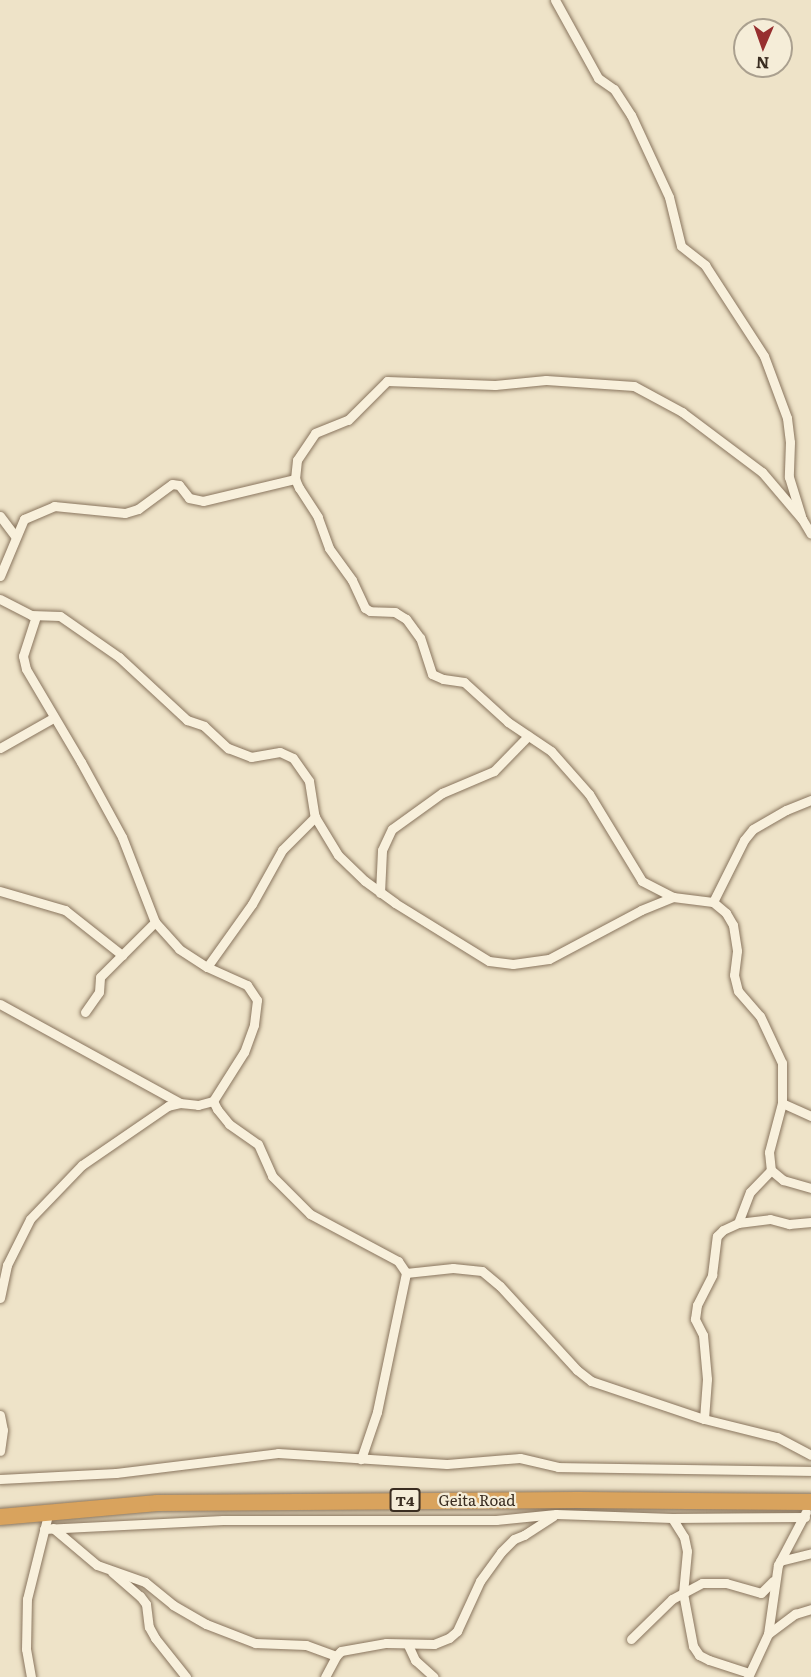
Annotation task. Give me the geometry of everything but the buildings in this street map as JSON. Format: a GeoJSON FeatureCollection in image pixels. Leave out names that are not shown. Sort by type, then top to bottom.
{"type":"FeatureCollection","features":[{"type":"Feature","properties":{"kind":"highway","name":"Geita Road"},"geometry":{"type":"LineString","coordinates":[[0,1517],[157,1503],[336,1500],[808,1507]]}},
{"type":"Feature","properties":{"kind":"street"},"geometry":{"type":"LineString","coordinates":[[555,0],[598,78],[615,89],[631,115],[647,154],[669,197],[681,246],[705,265],[764,356],[787,418],[790,442],[789,477],[802,519]]}},
{"type":"Feature","properties":{"kind":"street"},"geometry":{"type":"LineString","coordinates":[[738,1223],[750,1192],[771,1170],[771,1141],[782,1103],[782,1063],[760,1016],[738,991],[734,975],[737,944],[733,925],[726,913],[713,902],[673,897],[642,881],[589,794],[551,751],[508,722],[464,682],[443,680],[432,674],[420,638],[406,619],[395,612],[370,611],[365,608],[352,580],[329,548],[318,517],[295,478],[297,460],[310,438],[348,420],[387,381],[495,385],[546,380],[615,383],[634,386],[655,396],[710,432],[762,472],[802,519],[811,534]]}},
{"type":"Feature","properties":{"kind":"street"},"geometry":{"type":"LineString","coordinates":[[0,576],[24,519],[54,506],[125,513],[138,508],[172,484],[179,485],[189,498],[203,501],[295,478]]}},
{"type":"Feature","properties":{"kind":"street"},"geometry":{"type":"LineString","coordinates":[[0,516],[15,536]]}},
{"type":"Feature","properties":{"kind":"street"},"geometry":{"type":"LineString","coordinates":[[0,599],[36,616],[60,616],[137,671],[187,720],[204,726],[228,748],[250,757],[280,753],[294,758],[309,782],[315,817],[338,855],[380,892],[489,961],[513,964],[549,959],[641,910],[673,897]]}},
{"type":"Feature","properties":{"kind":"street"},"geometry":{"type":"LineString","coordinates":[[0,1004],[180,1103],[198,1105],[213,1101],[244,1052],[258,1010],[257,1000],[247,985],[207,967],[179,949],[155,922],[117,828],[26,669],[23,656],[36,616]]}},
{"type":"Feature","properties":{"kind":"street"},"geometry":{"type":"LineString","coordinates":[[0,748],[53,718]]}},
{"type":"Feature","properties":{"kind":"street"},"geometry":{"type":"LineString","coordinates":[[380,892],[382,850],[392,829],[434,797],[494,771],[528,736]]}},
{"type":"Feature","properties":{"kind":"street"},"geometry":{"type":"LineString","coordinates":[[713,902],[744,840],[753,830],[786,810],[811,800]]}},
{"type":"Feature","properties":{"kind":"street"},"geometry":{"type":"LineString","coordinates":[[207,967],[252,904],[282,850],[315,817]]}},
{"type":"Feature","properties":{"kind":"street"},"geometry":{"type":"LineString","coordinates":[[0,891],[65,910],[122,955]]}},
{"type":"Feature","properties":{"kind":"street"},"geometry":{"type":"LineString","coordinates":[[85,1012],[99,992],[100,977],[155,922]]}},
{"type":"Feature","properties":{"kind":"street"},"geometry":{"type":"LineString","coordinates":[[213,1101],[216,1109],[229,1124],[258,1143],[272,1176],[310,1214],[398,1261],[406,1273],[377,1412],[361,1459]]}},
{"type":"Feature","properties":{"kind":"street"},"geometry":{"type":"LineString","coordinates":[[0,1298],[7,1265],[21,1234],[38,1209],[82,1165],[160,1110],[180,1103]]}},
{"type":"Feature","properties":{"kind":"street"},"geometry":{"type":"LineString","coordinates":[[782,1103],[811,1116]]}},
{"type":"Feature","properties":{"kind":"street"},"geometry":{"type":"LineString","coordinates":[[771,1170],[783,1180],[811,1188]]}},
{"type":"Feature","properties":{"kind":"street"},"geometry":{"type":"LineString","coordinates":[[704,1419],[707,1367],[703,1335],[695,1313],[712,1275],[717,1236],[723,1230],[738,1223],[770,1219],[789,1224],[811,1222]]}},
{"type":"Feature","properties":{"kind":"street"},"geometry":{"type":"LineString","coordinates":[[406,1273],[453,1268],[482,1271],[500,1286],[554,1341],[577,1370],[591,1381],[704,1419],[777,1437],[811,1455]]}},
{"type":"Feature","properties":{"kind":"street"},"geometry":{"type":"LineString","coordinates":[[0,1415],[0,1451]]}},
{"type":"Feature","properties":{"kind":"street"},"geometry":{"type":"LineString","coordinates":[[0,1479],[116,1473],[278,1453],[447,1464],[520,1458],[558,1467],[811,1471]]}},
{"type":"Feature","properties":{"kind":"street"},"geometry":{"type":"LineString","coordinates":[[49,1529],[223,1520],[496,1520],[556,1514],[672,1518],[808,1507]]}},
{"type":"Feature","properties":{"kind":"street"},"geometry":{"type":"LineString","coordinates":[[672,1518],[684,1537],[687,1551],[683,1593],[688,1630],[699,1655],[748,1675],[768,1634],[774,1579],[780,1561],[808,1507]]}},
{"type":"Feature","properties":{"kind":"street"},"geometry":{"type":"LineString","coordinates":[[31,1677],[26,1649],[27,1599],[49,1529],[49,1511]]}},
{"type":"Feature","properties":{"kind":"street"},"geometry":{"type":"LineString","coordinates":[[325,1677],[341,1651],[375,1644],[434,1644],[449,1638],[457,1631],[480,1581],[501,1552],[514,1539],[556,1514]]}},
{"type":"Feature","properties":{"kind":"street"},"geometry":{"type":"LineString","coordinates":[[49,1529],[112,1572],[140,1596],[146,1604],[149,1627],[155,1638],[186,1677]]}},
{"type":"Feature","properties":{"kind":"street"},"geometry":{"type":"LineString","coordinates":[[780,1561],[811,1553]]}},
{"type":"Feature","properties":{"kind":"street"},"geometry":{"type":"LineString","coordinates":[[112,1572],[145,1582],[196,1620],[247,1641],[306,1645],[336,1656]]}},
{"type":"Feature","properties":{"kind":"street"},"geometry":{"type":"LineString","coordinates":[[631,1639],[672,1599],[702,1583],[714,1582],[761,1593],[774,1579]]}},
{"type":"Feature","properties":{"kind":"street"},"geometry":{"type":"LineString","coordinates":[[768,1634],[795,1614],[811,1609]]}},
{"type":"Feature","properties":{"kind":"street"},"geometry":{"type":"LineString","coordinates":[[408,1645],[415,1660],[434,1677]]}}]}
